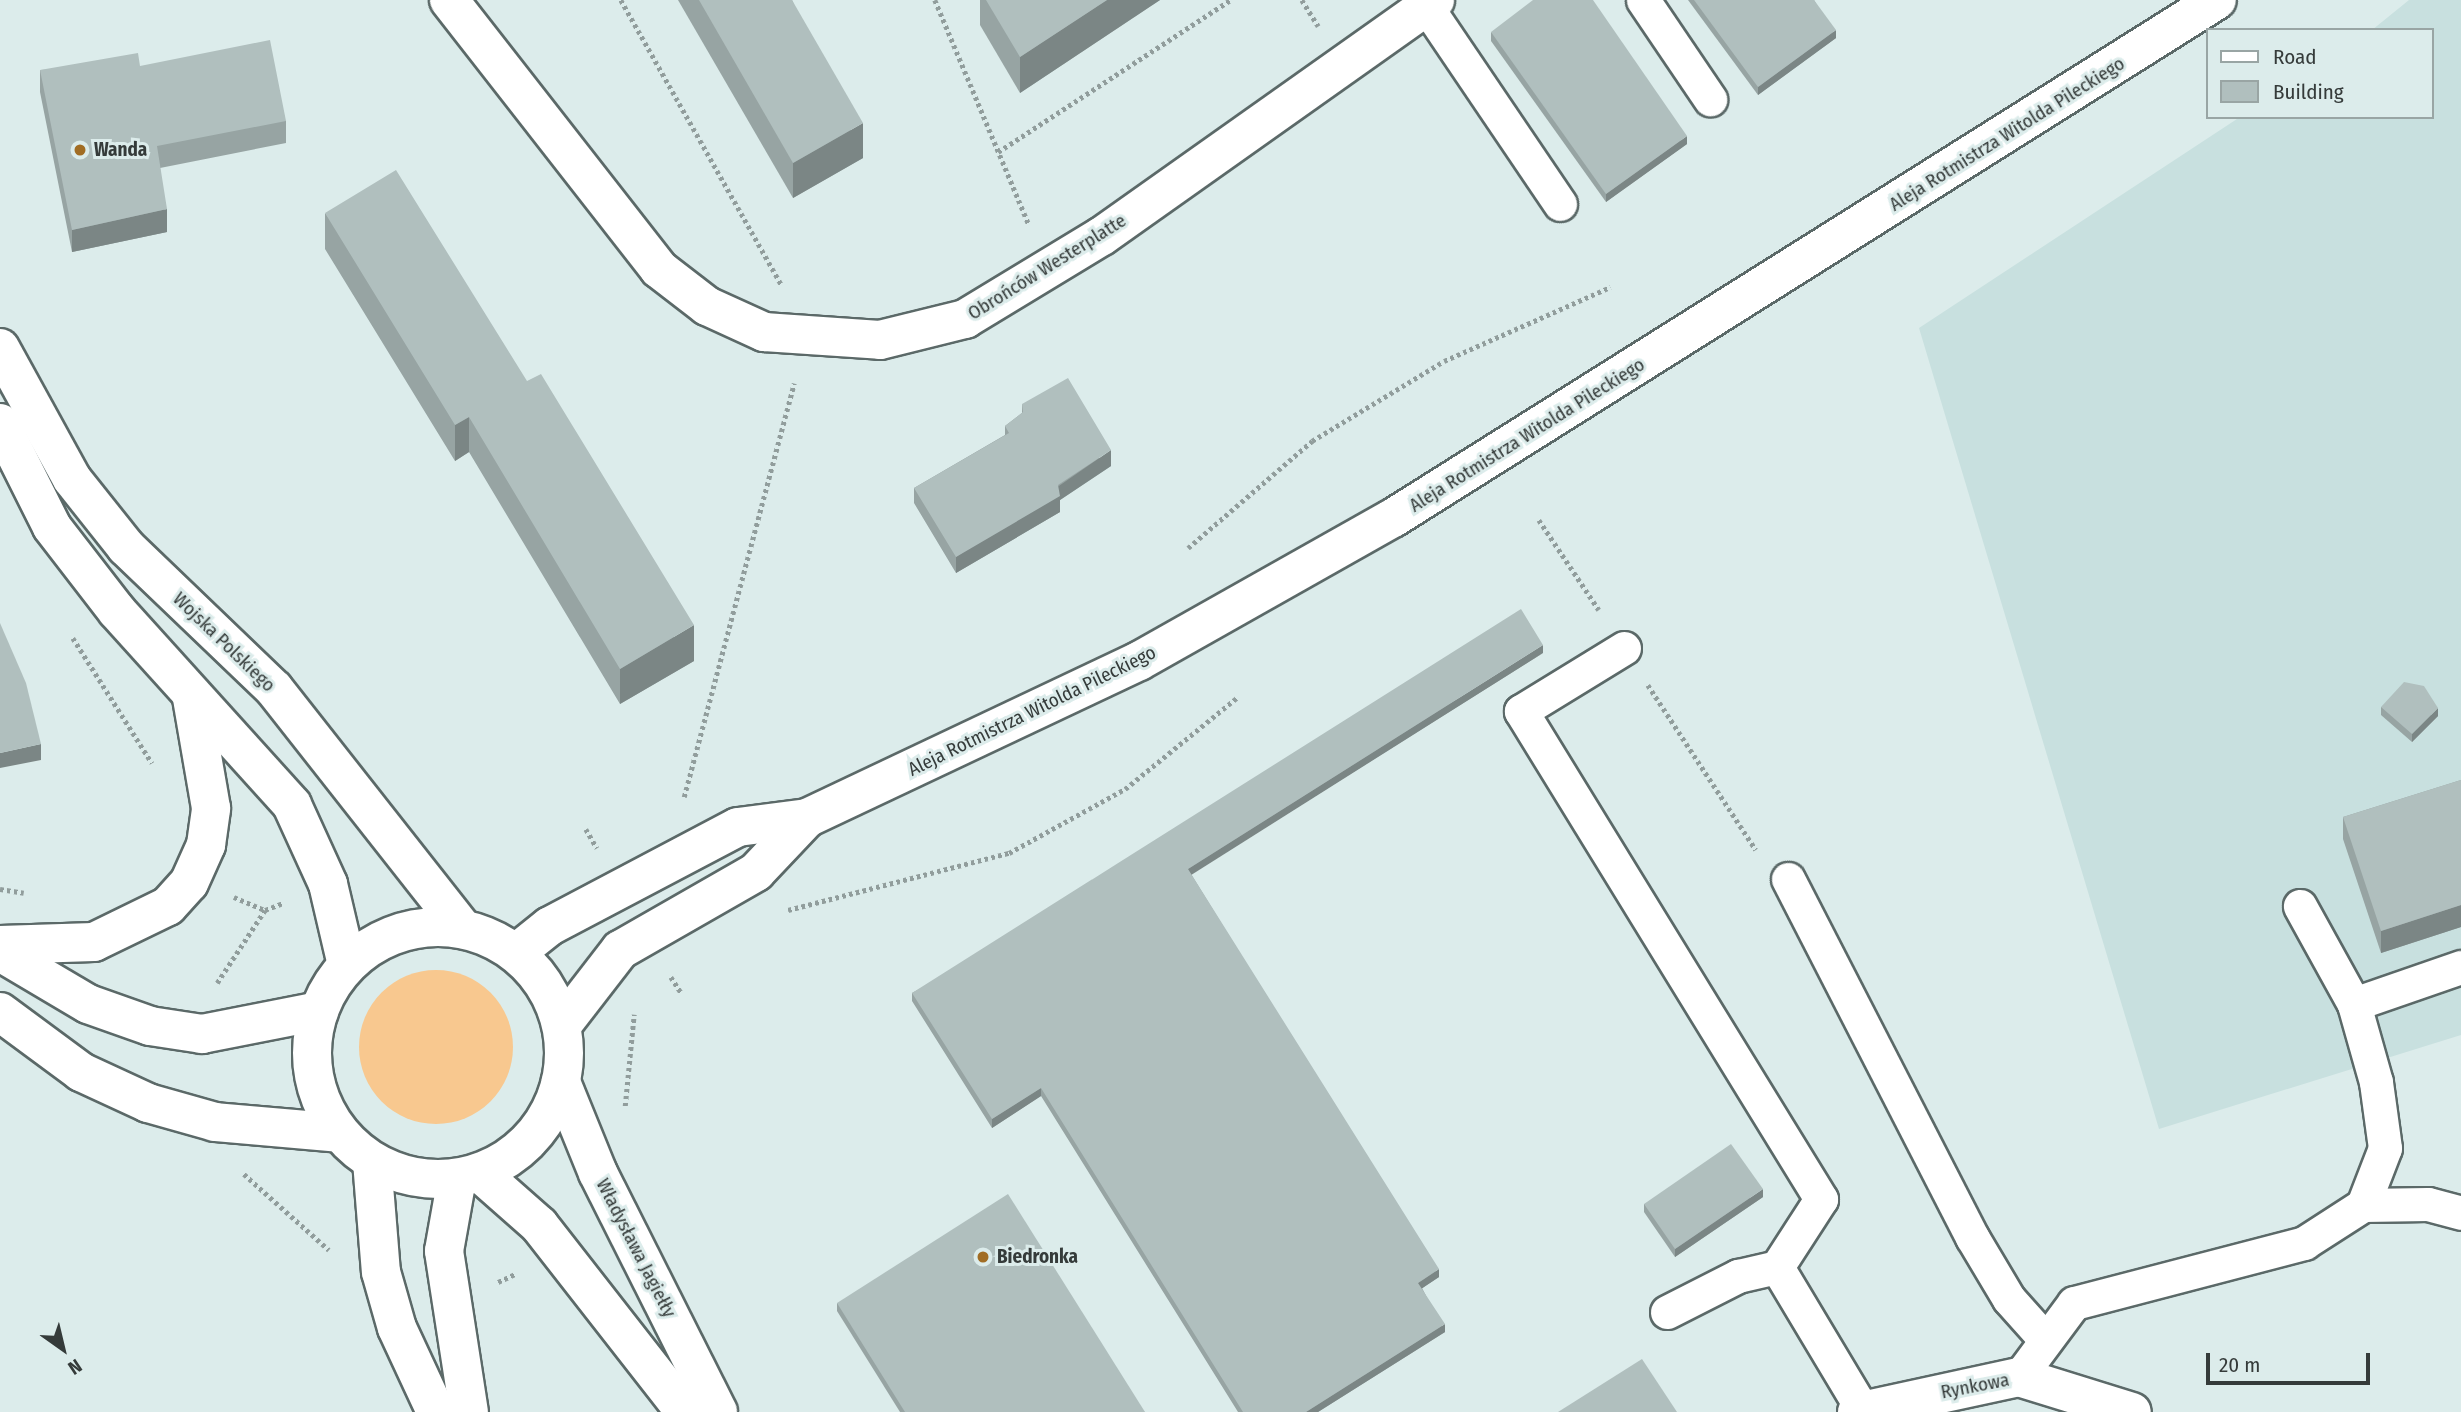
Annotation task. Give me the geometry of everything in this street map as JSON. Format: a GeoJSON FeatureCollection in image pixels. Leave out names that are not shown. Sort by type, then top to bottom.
{"type":"FeatureCollection","features":[{"type":"Feature","properties":{"kind":"street","name":"Obrońców Westerplatte"},"geometry":{"type":"LineString","coordinates":[[449,0],[659,269],[707,306],[764,332],[880,340],[965,319],[1102,236],[1431,3]]}},
{"type":"Feature","properties":{"kind":"street","name":"Aleja Rotmistrza Witolda Pileckiego"},"geometry":{"type":"LineString","coordinates":[[516,953],[550,926],[738,827],[807,818],[1139,661],[1393,517],[2217,0]]}},
{"type":"Feature","properties":{"kind":"street","name":"Wojska Polskiego"},"geometry":{"type":"LineString","coordinates":[[0,348],[72,479],[126,547],[274,689],[463,929]]}},
{"type":"Feature","properties":{"kind":"street"},"geometry":{"type":"LineString","coordinates":[[0,423],[52,527],[192,698],[292,805],[328,884],[347,965]]}},
{"type":"Feature","properties":{"kind":"street"},"geometry":{"type":"LineString","coordinates":[[0,945],[94,942],[168,906],[189,883],[206,845],[211,808],[192,698]]}},
{"type":"Feature","properties":{"kind":"street","name":"Aleja Rotmistrza Witolda Pileckiego"},"geometry":{"type":"LineString","coordinates":[[562,1025],[620,950],[756,872],[807,818]]}},
{"type":"Feature","properties":{"kind":"street"},"geometry":{"type":"LineString","coordinates":[[463,929],[516,953],[537,974],[562,1025],[561,1082],[532,1138],[469,1176],[428,1180],[372,1161],[340,1133],[316,1088],[312,1036],[318,1011],[347,965],[400,933],[463,929]]}},
{"type":"Feature","properties":{"kind":"street"},"geometry":{"type":"LineString","coordinates":[[0,952],[88,1004],[150,1026],[202,1034],[318,1011]]}},
{"type":"Feature","properties":{"kind":"street"},"geometry":{"type":"LineString","coordinates":[[0,1012],[81,1072],[148,1103],[215,1122],[340,1133]]}},
{"type":"Feature","properties":{"kind":"street","name":"Władysława Jagiełły"},"geometry":{"type":"LineString","coordinates":[[561,1082],[598,1173],[718,1412]]}},
{"type":"Feature","properties":{"kind":"street"},"geometry":{"type":"LineString","coordinates":[[372,1161],[374,1243],[397,1328],[436,1412]]}},
{"type":"Feature","properties":{"kind":"street"},"geometry":{"type":"LineString","coordinates":[[469,1176],[444,1251],[469,1412]]}},
{"type":"Feature","properties":{"kind":"street"},"geometry":{"type":"LineString","coordinates":[[469,1176],[539,1225],[685,1412]]}},
{"type":"Feature","properties":{"kind":"street","name":"Rynkowa"},"geometry":{"type":"LineString","coordinates":[[1859,1410],[2019,1377],[2132,1412]]}},
{"type":"Feature","properties":{"kind":"lane"},"geometry":{"type":"LineString","coordinates":[[1643,0],[1710,99]]}},
{"type":"Feature","properties":{"kind":"lane"},"geometry":{"type":"LineString","coordinates":[[1431,3],[1560,204]]}},
{"type":"Feature","properties":{"kind":"lane"},"geometry":{"type":"LineString","coordinates":[[1624,648],[1521,711],[1821,1199],[1777,1268],[1738,1276],[1667,1312]]}},
{"type":"Feature","properties":{"kind":"lane"},"geometry":{"type":"LineString","coordinates":[[1788,879],[1972,1237],[2009,1299],[2043,1337]]}},
{"type":"Feature","properties":{"kind":"lane"},"geometry":{"type":"LineString","coordinates":[[2300,906],[2354,1004],[2376,1082],[2385,1149],[2363,1205]]}},
{"type":"Feature","properties":{"kind":"lane"},"geometry":{"type":"LineString","coordinates":[[2354,1004],[2461,967]]}},
{"type":"Feature","properties":{"kind":"lane"},"geometry":{"type":"LineString","coordinates":[[2019,1377],[2043,1337],[2074,1303],[2304,1243],[2363,1205],[2428,1204],[2461,1213]]}},
{"type":"Feature","properties":{"kind":"lane"},"geometry":{"type":"LineString","coordinates":[[1777,1268],[1859,1410]]}},
{"type":"Feature","properties":{"kind":"path"},"geometry":{"type":"LineString","coordinates":[[621,0],[783,288],[796,292]]}},
{"type":"Feature","properties":{"kind":"path"},"geometry":{"type":"LineString","coordinates":[[935,0],[1030,228]]}},
{"type":"Feature","properties":{"kind":"path"},"geometry":{"type":"LineString","coordinates":[[998,152],[1230,0]]}},
{"type":"Feature","properties":{"kind":"path"},"geometry":{"type":"LineString","coordinates":[[1188,548],[1312,441],[1444,361],[1610,287]]}},
{"type":"Feature","properties":{"kind":"path"},"geometry":{"type":"LineString","coordinates":[[684,797],[798,369]]}},
{"type":"Feature","properties":{"kind":"path"},"geometry":{"type":"LineString","coordinates":[[1539,520],[1758,851],[1788,879]]}},
{"type":"Feature","properties":{"kind":"path"},"geometry":{"type":"LineString","coordinates":[[70,634],[154,766]]}},
{"type":"Feature","properties":{"kind":"path"},"geometry":{"type":"LineString","coordinates":[[781,911],[1009,853],[1125,789],[1238,697]]}},
{"type":"Feature","properties":{"kind":"path"},"geometry":{"type":"LineString","coordinates":[[0,889],[39,896]]}},
{"type":"Feature","properties":{"kind":"path"},"geometry":{"type":"LineString","coordinates":[[663,985],[683,973]]}},
{"type":"Feature","properties":{"kind":"path"},"geometry":{"type":"LineString","coordinates":[[598,1173],[619,1163],[635,1002]]}},
{"type":"Feature","properties":{"kind":"path"},"geometry":{"type":"LineString","coordinates":[[215,1122],[223,1156],[331,1251],[335,1261]]}},
{"type":"Feature","properties":{"kind":"path"},"geometry":{"type":"LineString","coordinates":[[331,1251],[374,1243]]}},
{"type":"Feature","properties":{"kind":"shaded area"},"geometry":{"type":"Polygon","coordinates":[[[2409,0],[2461,0],[2461,1035],[2159,1129],[1919,328],[2237,119],[2433,119],[2433,28],[2374,28],[2409,0]]]}},
{"type":"Feature","properties":{"kind":"shaded area"},"geometry":{"type":"Polygon","coordinates":[[[436,970],[466,976],[491,992],[507,1017],[513,1047],[507,1077],[491,1102],[466,1118],[436,1124],[406,1118],[381,1102],[365,1077],[359,1047],[365,1017],[381,992],[406,976],[436,970]]]}},
{"type":"Feature","properties":{"kind":"building"},"geometry":{"type":"Polygon","coordinates":[[[699,0],[792,0],[863,123],[793,163],[699,0]]]}},
{"type":"Feature","properties":{"kind":"building"},"geometry":{"type":"Polygon","coordinates":[[[986,0],[1107,0],[1020,57],[986,0]]]}},
{"type":"Feature","properties":{"kind":"building"},"geometry":{"type":"Polygon","coordinates":[[[1533,0],[1593,0],[1687,136],[1606,194],[1491,32],[1533,0]]]}},
{"type":"Feature","properties":{"kind":"building"},"geometry":{"type":"Polygon","coordinates":[[[1694,0],[1814,0],[1836,30],[1758,87],[1694,0]]]}},
{"type":"Feature","properties":{"kind":"building"},"geometry":{"type":"Polygon","coordinates":[[[270,40],[286,121],[157,146],[167,209],[72,230],[40,70],[138,53],[140,66],[270,40]]]}},
{"type":"Feature","properties":{"kind":"building"},"geometry":{"type":"Polygon","coordinates":[[[396,170],[527,381],[541,374],[694,625],[620,669],[469,417],[455,425],[325,213],[396,170]]]}},
{"type":"Feature","properties":{"kind":"building"},"geometry":{"type":"Polygon","coordinates":[[[1068,378],[1111,450],[1058,485],[1060,496],[956,557],[914,488],[1009,433],[1005,426],[1023,412],[1022,404],[1068,378]]]}},
{"type":"Feature","properties":{"kind":"building"},"geometry":{"type":"Polygon","coordinates":[[[1521,609],[1543,645],[1188,869],[1439,1269],[1418,1283],[1445,1324],[1306,1412],[1243,1412],[1041,1088],[992,1119],[912,993],[1521,609]]]}},
{"type":"Feature","properties":{"kind":"building"},"geometry":{"type":"Polygon","coordinates":[[[0,623],[26,683],[41,744],[0,753],[0,623]]]}},
{"type":"Feature","properties":{"kind":"building"},"geometry":{"type":"Polygon","coordinates":[[[2404,682],[2424,686],[2438,708],[2412,734],[2381,707],[2404,682]]]}},
{"type":"Feature","properties":{"kind":"building"},"geometry":{"type":"Polygon","coordinates":[[[2461,780],[2461,905],[2381,931],[2343,817],[2461,780]]]}},
{"type":"Feature","properties":{"kind":"building"},"geometry":{"type":"Polygon","coordinates":[[[1731,1144],[1763,1189],[1675,1249],[1644,1204],[1731,1144]]]}},
{"type":"Feature","properties":{"kind":"building","name":"Biedronka"},"geometry":{"type":"Polygon","coordinates":[[[1008,1194],[1145,1412],[905,1412],[837,1303],[1008,1194]]]}},
{"type":"Feature","properties":{"kind":"building"},"geometry":{"type":"Polygon","coordinates":[[[1642,1359],[1677,1412],[1558,1412],[1642,1359]]]}},
{"type":"Feature","properties":{"kind":"place","name":"Wanda"},"geometry":{"type":"Point","coordinates":[80,150]}},
{"type":"Feature","properties":{"kind":"place","name":"Biedronka"},"geometry":{"type":"Point","coordinates":[983,1257]}}]}
